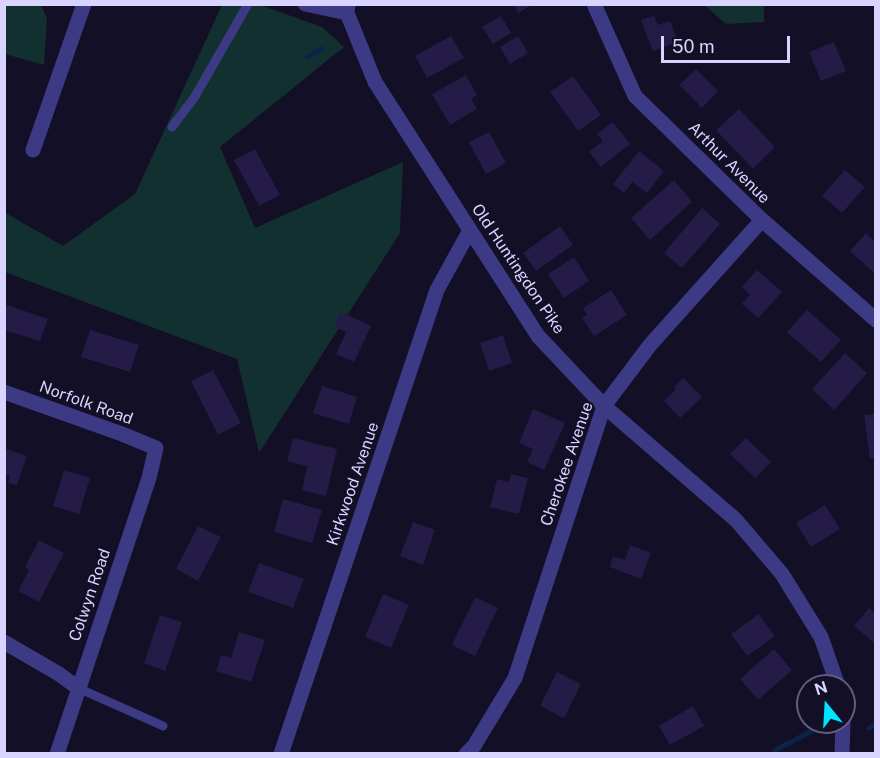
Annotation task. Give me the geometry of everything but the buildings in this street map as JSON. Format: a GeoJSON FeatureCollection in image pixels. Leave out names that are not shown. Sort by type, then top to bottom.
{"type":"FeatureCollection","features":[{"type":"Feature","properties":{"kind":"street"},"geometry":{"type":"LineString","coordinates":[[33,150],[84,4]]}},
{"type":"Feature","properties":{"kind":"street"},"geometry":{"type":"LineString","coordinates":[[305,4],[347,9]]}},
{"type":"Feature","properties":{"kind":"street","name":"Arthur Avenue"},"geometry":{"type":"LineString","coordinates":[[594,4],[635,96],[762,220],[876,320]]}},
{"type":"Feature","properties":{"kind":"street","name":"Old Huntingdon Pike"},"geometry":{"type":"LineString","coordinates":[[347,9],[375,82],[538,336],[604,406],[736,520],[782,574],[821,637],[834,674]]}},
{"type":"Feature","properties":{"kind":"street","name":"Cherokee Avenue"},"geometry":{"type":"LineString","coordinates":[[466,753],[474,746],[515,678],[604,406],[650,345],[762,220]]}},
{"type":"Feature","properties":{"kind":"street","name":"Kirkwood Avenue"},"geometry":{"type":"LineString","coordinates":[[281,753],[437,290],[470,230]]}},
{"type":"Feature","properties":{"kind":"street","name":"Norfolk Road"},"geometry":{"type":"LineString","coordinates":[[4,392],[156,448]]}},
{"type":"Feature","properties":{"kind":"street","name":"Colwyn Road"},"geometry":{"type":"LineString","coordinates":[[57,753],[149,478],[156,448]]}},
{"type":"Feature","properties":{"kind":"street"},"geometry":{"type":"LineString","coordinates":[[4,642],[59,674],[78,688]]}},
{"type":"Feature","properties":{"kind":"street"},"geometry":{"type":"LineString","coordinates":[[842,753],[843,734]]}},
{"type":"Feature","properties":{"kind":"lane"},"geometry":{"type":"LineString","coordinates":[[171,127],[194,98],[248,4]]}},
{"type":"Feature","properties":{"kind":"lane"},"geometry":{"type":"LineString","coordinates":[[78,688],[163,726]]}},
{"type":"Feature","properties":{"kind":"green space"},"geometry":{"type":"Polygon","coordinates":[[[4,5],[41,5],[47,18],[44,65],[5,54],[4,5]]]}},
{"type":"Feature","properties":{"kind":"green space"},"geometry":{"type":"Polygon","coordinates":[[[222,5],[260,5],[322,27],[344,47],[220,147],[255,228],[403,162],[400,233],[259,453],[237,359],[5,272],[4,212],[63,246],[135,194],[222,5]]]}},
{"type":"Feature","properties":{"kind":"green space"},"geometry":{"type":"Polygon","coordinates":[[[704,5],[764,5],[764,22],[726,24],[704,5]]]}},
{"type":"Feature","properties":{"kind":"waterway"},"geometry":{"type":"LineString","coordinates":[[308,57],[322,49]]}},
{"type":"Feature","properties":{"kind":"waterway"},"geometry":{"type":"LineString","coordinates":[[869,728],[876,725]]}},
{"type":"Feature","properties":{"kind":"waterway"},"geometry":{"type":"LineString","coordinates":[[773,754],[777,749],[806,734]]}}]}
